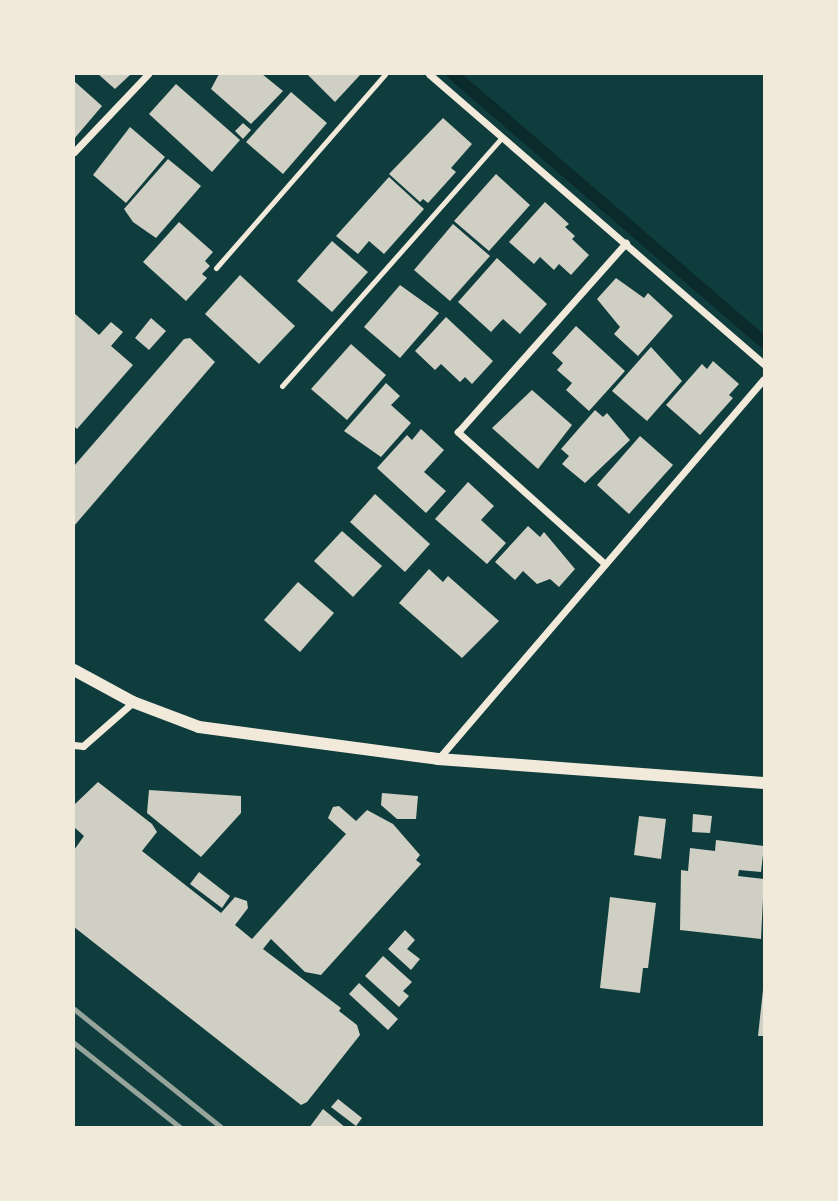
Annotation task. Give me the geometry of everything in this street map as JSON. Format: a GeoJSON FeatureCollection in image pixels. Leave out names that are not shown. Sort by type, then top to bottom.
{"type":"FeatureCollection","features":[{"type":"Feature","properties":{"kind":"street"},"geometry":{"type":"LineString","coordinates":[[74,152],[148,74]]}},
{"type":"Feature","properties":{"kind":"street"},"geometry":{"type":"LineString","coordinates":[[429,74],[765,364]]}},
{"type":"Feature","properties":{"kind":"street"},"geometry":{"type":"LineString","coordinates":[[606,564],[458,432],[626,243]]}},
{"type":"Feature","properties":{"kind":"street"},"geometry":{"type":"LineString","coordinates":[[438,759],[765,379]]}},
{"type":"Feature","properties":{"kind":"street"},"geometry":{"type":"LineString","coordinates":[[74,670],[133,702],[200,726],[438,759],[765,783]]}},
{"type":"Feature","properties":{"kind":"street"},"geometry":{"type":"LineString","coordinates":[[74,745],[83,746],[133,702]]}},
{"type":"Feature","properties":{"kind":"lane"},"geometry":{"type":"LineString","coordinates":[[216,268],[385,74]]}},
{"type":"Feature","properties":{"kind":"lane"},"geometry":{"type":"LineString","coordinates":[[282,386],[502,137]]}},
{"type":"Feature","properties":{"kind":"building"},"geometry":{"type":"Polygon","coordinates":[[[98,74],[131,74],[115,89],[98,74]]]}},
{"type":"Feature","properties":{"kind":"building"},"geometry":{"type":"Polygon","coordinates":[[[219,74],[262,74],[283,91],[251,124],[211,89],[219,74]]]}},
{"type":"Feature","properties":{"kind":"building"},"geometry":{"type":"Polygon","coordinates":[[[307,74],[361,74],[335,102],[307,74]]]}},
{"type":"Feature","properties":{"kind":"building"},"geometry":{"type":"Polygon","coordinates":[[[74,81],[102,106],[74,139],[74,81]]]}},
{"type":"Feature","properties":{"kind":"building"},"geometry":{"type":"Polygon","coordinates":[[[176,84],[240,140],[212,172],[149,114],[176,84]]]}},
{"type":"Feature","properties":{"kind":"building"},"geometry":{"type":"Polygon","coordinates":[[[291,92],[327,123],[283,174],[246,142],[291,92]]]}},
{"type":"Feature","properties":{"kind":"building"},"geometry":{"type":"Polygon","coordinates":[[[443,118],[472,144],[451,168],[456,172],[428,203],[423,199],[420,202],[389,174],[443,118]]]}},
{"type":"Feature","properties":{"kind":"building"},"geometry":{"type":"Polygon","coordinates":[[[243,123],[251,130],[243,139],[235,131],[243,123]]]}},
{"type":"Feature","properties":{"kind":"building"},"geometry":{"type":"Polygon","coordinates":[[[130,127],[165,157],[126,203],[93,175],[130,127]]]}},
{"type":"Feature","properties":{"kind":"building"},"geometry":{"type":"Polygon","coordinates":[[[168,159],[201,186],[156,238],[133,222],[124,209],[168,159]]]}},
{"type":"Feature","properties":{"kind":"building"},"geometry":{"type":"Polygon","coordinates":[[[496,174],[530,205],[489,251],[454,221],[496,174]]]}},
{"type":"Feature","properties":{"kind":"building"},"geometry":{"type":"Polygon","coordinates":[[[389,177],[424,209],[384,254],[369,241],[358,254],[336,236],[389,177]]]}},
{"type":"Feature","properties":{"kind":"building"},"geometry":{"type":"Polygon","coordinates":[[[545,202],[569,224],[565,227],[575,236],[572,239],[589,255],[571,275],[559,264],[554,270],[540,257],[534,264],[509,242],[545,202]]]}},
{"type":"Feature","properties":{"kind":"building"},"geometry":{"type":"Polygon","coordinates":[[[179,222],[213,252],[205,261],[210,266],[202,274],[207,278],[186,301],[143,262],[179,222]]]}},
{"type":"Feature","properties":{"kind":"building"},"geometry":{"type":"Polygon","coordinates":[[[453,224],[490,256],[450,301],[414,270],[453,224]]]}},
{"type":"Feature","properties":{"kind":"building"},"geometry":{"type":"Polygon","coordinates":[[[332,241],[368,272],[332,312],[297,281],[332,241]]]}},
{"type":"Feature","properties":{"kind":"building"},"geometry":{"type":"Polygon","coordinates":[[[497,258],[547,304],[520,334],[503,319],[491,332],[458,302],[497,258]]]}},
{"type":"Feature","properties":{"kind":"building"},"geometry":{"type":"Polygon","coordinates":[[[240,275],[295,326],[259,364],[205,314],[240,275]]]}},
{"type":"Feature","properties":{"kind":"building"},"geometry":{"type":"Polygon","coordinates":[[[616,278],[644,298],[648,293],[673,316],[638,356],[614,334],[620,327],[597,299],[616,278]]]}},
{"type":"Feature","properties":{"kind":"building"},"geometry":{"type":"Polygon","coordinates":[[[400,285],[439,313],[400,358],[364,327],[400,285]]]}},
{"type":"Feature","properties":{"kind":"building"},"geometry":{"type":"Polygon","coordinates":[[[74,313],[99,335],[111,322],[123,332],[111,346],[133,365],[77,429],[74,426],[74,313]]]}},
{"type":"Feature","properties":{"kind":"building"},"geometry":{"type":"Polygon","coordinates":[[[446,317],[493,361],[472,384],[465,377],[460,382],[441,364],[435,370],[415,351],[446,317]]]}},
{"type":"Feature","properties":{"kind":"building"},"geometry":{"type":"Polygon","coordinates":[[[151,318],[166,331],[149,350],[135,338],[151,318]]]}},
{"type":"Feature","properties":{"kind":"building"},"geometry":{"type":"Polygon","coordinates":[[[576,326],[625,371],[589,411],[566,390],[572,383],[557,370],[563,363],[552,353],[576,326]]]}},
{"type":"Feature","properties":{"kind":"building"},"geometry":{"type":"Polygon","coordinates":[[[190,338],[215,362],[74,526],[74,466],[184,339],[190,338]]]}},
{"type":"Feature","properties":{"kind":"building"},"geometry":{"type":"Polygon","coordinates":[[[351,344],[386,375],[347,420],[311,389],[351,344]]]}},
{"type":"Feature","properties":{"kind":"building"},"geometry":{"type":"Polygon","coordinates":[[[651,347],[682,381],[647,421],[612,391],[651,347]]]}},
{"type":"Feature","properties":{"kind":"building"},"geometry":{"type":"Polygon","coordinates":[[[713,361],[739,384],[729,395],[733,398],[700,435],[666,405],[702,364],[707,369],[713,361]]]}},
{"type":"Feature","properties":{"kind":"building"},"geometry":{"type":"Polygon","coordinates":[[[386,383],[400,396],[391,405],[411,423],[381,457],[344,431],[386,383]]]}},
{"type":"Feature","properties":{"kind":"building"},"geometry":{"type":"Polygon","coordinates":[[[532,390],[572,425],[538,469],[492,428],[532,390]]]}},
{"type":"Feature","properties":{"kind":"building"},"geometry":{"type":"Polygon","coordinates":[[[595,410],[603,417],[607,413],[630,440],[585,483],[562,464],[569,456],[561,449],[595,410]]]}},
{"type":"Feature","properties":{"kind":"building"},"geometry":{"type":"Polygon","coordinates":[[[421,429],[444,450],[424,472],[446,491],[426,513],[377,468],[407,435],[412,440],[421,429]]]}},
{"type":"Feature","properties":{"kind":"building"},"geometry":{"type":"Polygon","coordinates":[[[640,436],[673,465],[629,514],[597,485],[640,436]]]}},
{"type":"Feature","properties":{"kind":"building"},"geometry":{"type":"Polygon","coordinates":[[[468,482],[494,506],[481,520],[506,543],[487,564],[435,519],[468,482]]]}},
{"type":"Feature","properties":{"kind":"building"},"geometry":{"type":"Polygon","coordinates":[[[375,494],[430,544],[405,572],[350,522],[375,494]]]}},
{"type":"Feature","properties":{"kind":"building"},"geometry":{"type":"Polygon","coordinates":[[[528,526],[540,537],[544,532],[575,569],[559,587],[550,579],[537,584],[523,571],[515,580],[495,562],[528,526]]]}},
{"type":"Feature","properties":{"kind":"building"},"geometry":{"type":"Polygon","coordinates":[[[342,531],[382,566],[353,597],[314,561],[342,531]]]}},
{"type":"Feature","properties":{"kind":"building"},"geometry":{"type":"Polygon","coordinates":[[[429,569],[443,582],[448,576],[499,621],[462,658],[399,603],[429,569]]]}},
{"type":"Feature","properties":{"kind":"building"},"geometry":{"type":"Polygon","coordinates":[[[298,582],[334,613],[300,652],[264,620],[298,582]]]}},
{"type":"Feature","properties":{"kind":"building"},"geometry":{"type":"Polygon","coordinates":[[[98,782],[152,824],[157,832],[142,851],[221,913],[235,897],[247,901],[248,908],[235,925],[252,939],[346,834],[328,818],[333,807],[339,806],[356,821],[367,810],[393,824],[420,855],[416,860],[421,864],[321,975],[305,972],[271,939],[263,949],[341,1008],[339,1011],[357,1025],[360,1035],[307,1102],[301,1105],[74,927],[74,850],[84,836],[74,827],[74,805],[98,782]]]}},
{"type":"Feature","properties":{"kind":"building"},"geometry":{"type":"Polygon","coordinates":[[[149,790],[241,796],[241,813],[201,857],[147,813],[149,790]]]}},
{"type":"Feature","properties":{"kind":"building"},"geometry":{"type":"Polygon","coordinates":[[[382,793],[418,796],[416,819],[397,819],[381,805],[382,793]]]}},
{"type":"Feature","properties":{"kind":"building"},"geometry":{"type":"Polygon","coordinates":[[[693,814],[712,816],[710,833],[692,832],[693,814]]]}},
{"type":"Feature","properties":{"kind":"building"},"geometry":{"type":"Polygon","coordinates":[[[639,816],[666,819],[661,859],[634,855],[639,816]]]}},
{"type":"Feature","properties":{"kind":"building"},"geometry":{"type":"Polygon","coordinates":[[[716,840],[764,846],[761,872],[739,870],[738,876],[764,879],[761,939],[680,930],[681,870],[688,871],[690,848],[715,851],[716,840]]]}},
{"type":"Feature","properties":{"kind":"building"},"geometry":{"type":"Polygon","coordinates":[[[199,872],[230,896],[222,908],[190,884],[199,872]]]}},
{"type":"Feature","properties":{"kind":"building"},"geometry":{"type":"Polygon","coordinates":[[[610,897],[656,903],[648,968],[643,968],[640,993],[600,988],[610,897]]]}},
{"type":"Feature","properties":{"kind":"building"},"geometry":{"type":"Polygon","coordinates":[[[405,930],[415,940],[407,949],[420,959],[411,970],[388,949],[405,930]]]}},
{"type":"Feature","properties":{"kind":"building"},"geometry":{"type":"Polygon","coordinates":[[[383,956],[412,982],[403,991],[409,996],[399,1007],[365,976],[383,956]]]}},
{"type":"Feature","properties":{"kind":"building"},"geometry":{"type":"Polygon","coordinates":[[[359,983],[398,1019],[388,1030],[349,994],[359,983]]]}},
{"type":"Feature","properties":{"kind":"building"},"geometry":{"type":"Polygon","coordinates":[[[763,990],[764,1036],[758,1036],[763,990]]]}},
{"type":"Feature","properties":{"kind":"building"},"geometry":{"type":"Polygon","coordinates":[[[338,1099],[362,1118],[356,1126],[331,1107],[338,1099]]]}},
{"type":"Feature","properties":{"kind":"building"},"geometry":{"type":"Polygon","coordinates":[[[323,1109],[346,1128],[309,1128],[323,1109]]]}},
{"type":"Feature","properties":{"kind":"waterway"},"geometry":{"type":"LineString","coordinates":[[453,74],[764,342]]}},
{"type":"Feature","properties":{"kind":"railway"},"geometry":{"type":"LineString","coordinates":[[74,1009],[222,1128]]}},
{"type":"Feature","properties":{"kind":"railway"},"geometry":{"type":"LineString","coordinates":[[74,1043],[181,1128]]}}]}
